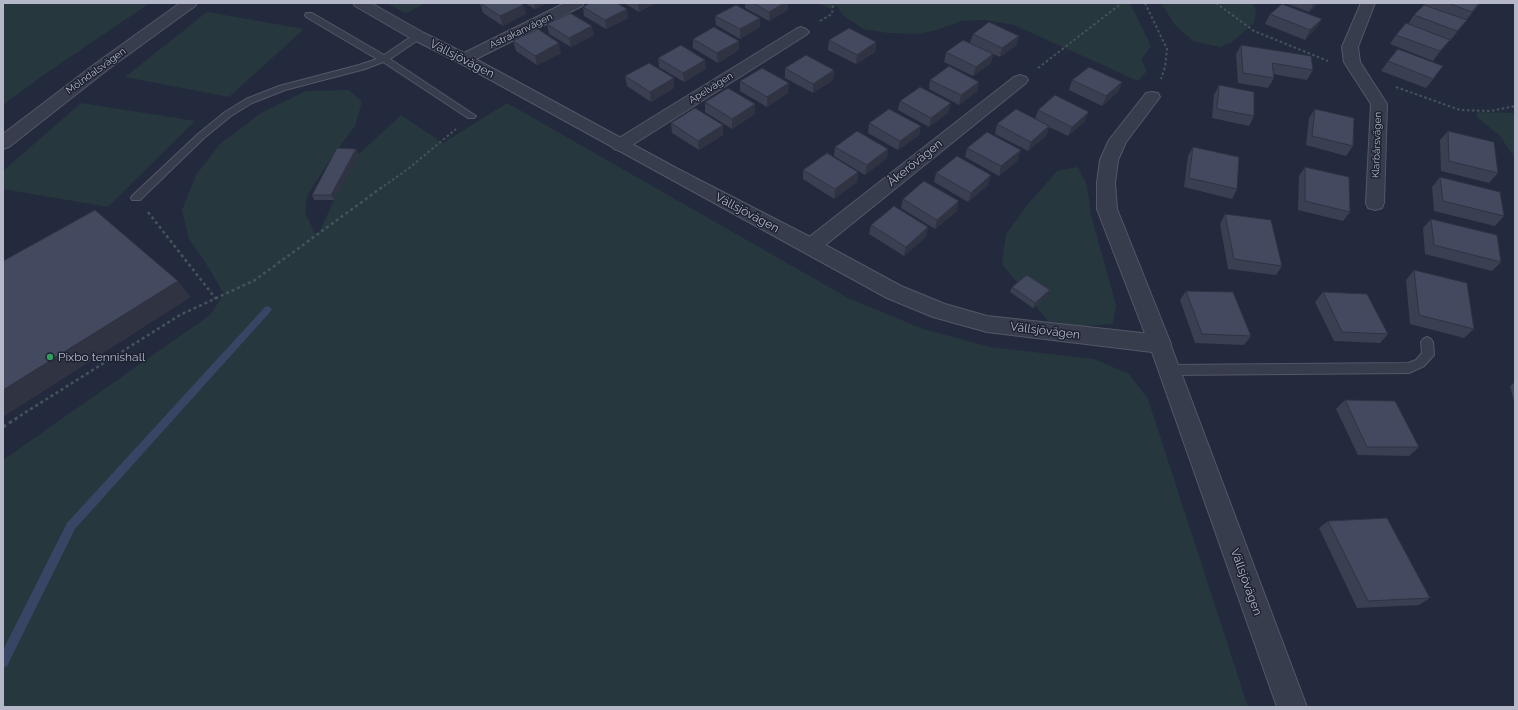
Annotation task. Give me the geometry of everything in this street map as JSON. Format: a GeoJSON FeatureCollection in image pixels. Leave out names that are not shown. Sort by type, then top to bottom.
{"type":"FeatureCollection","features":[{"type":"Feature","properties":{"kind":"street","name":"Mölndalsvägen"},"geometry":{"type":"LineString","coordinates":[[3,142],[101,67],[190,3]]}},
{"type":"Feature","properties":{"kind":"street","name":"Vällsjövägen"},"geometry":{"type":"LineString","coordinates":[[360,3],[418,36],[464,59],[620,145],[811,246],[894,292],[940,311],[987,324],[1160,344]]}},
{"type":"Feature","properties":{"kind":"street","name":"Astrakanvägen"},"geometry":{"type":"LineString","coordinates":[[464,59],[577,3]]}},
{"type":"Feature","properties":{"kind":"street","name":"Klarbärsvägen"},"geometry":{"type":"LineString","coordinates":[[1368,3],[1350,47],[1352,62],[1357,72],[1379,104],[1375,203]]}},
{"type":"Feature","properties":{"kind":"street","name":"Apelvägen"},"geometry":{"type":"LineString","coordinates":[[620,145],[802,32]]}},
{"type":"Feature","properties":{"kind":"street","name":"Åkerövägen"},"geometry":{"type":"LineString","coordinates":[[811,246],[1020,80]]}},
{"type":"Feature","properties":{"kind":"street","name":"Vällsjövägen"},"geometry":{"type":"LineString","coordinates":[[1152,97],[1118,140],[1109,160],[1106,183],[1107,209],[1160,344],[1292,707]]}},
{"type":"Feature","properties":{"kind":"lane"},"geometry":{"type":"LineString","coordinates":[[309,15],[384,59],[472,116]]}},
{"type":"Feature","properties":{"kind":"lane"},"geometry":{"type":"LineString","coordinates":[[136,198],[201,136],[228,114],[249,101],[282,88],[362,67],[384,59],[418,36]]}},
{"type":"Feature","properties":{"kind":"lane"},"geometry":{"type":"LineString","coordinates":[[1169,370],[1409,368],[1420,363],[1428,355],[1427,342]]}},
{"type":"Feature","properties":{"kind":"path"},"geometry":{"type":"LineString","coordinates":[[1020,80],[1070,45],[1122,3]]}},
{"type":"Feature","properties":{"kind":"path"},"geometry":{"type":"LineString","coordinates":[[1144,3],[1167,49],[1165,67],[1152,97]]}},
{"type":"Feature","properties":{"kind":"path"},"geometry":{"type":"LineString","coordinates":[[1216,3],[1254,31],[1357,72],[1460,110],[1491,111],[1515,106]]}},
{"type":"Feature","properties":{"kind":"path"},"geometry":{"type":"LineString","coordinates":[[3,427],[180,315],[255,280],[408,169],[472,116]]}},
{"type":"Feature","properties":{"kind":"path"},"geometry":{"type":"LineString","coordinates":[[136,198],[216,299]]}},
{"type":"Feature","properties":{"kind":"shaded area"},"geometry":{"type":"Polygon","coordinates":[[[3,3],[150,3],[42,76],[3,105],[3,3]]]}},
{"type":"Feature","properties":{"kind":"shaded area"},"geometry":{"type":"Polygon","coordinates":[[[386,3],[426,3],[406,13],[386,3]]]}},
{"type":"Feature","properties":{"kind":"shaded area"},"geometry":{"type":"Polygon","coordinates":[[[818,3],[1130,3],[1151,46],[1141,60],[1147,71],[1138,81],[1014,25],[985,20],[961,21],[937,30],[917,34],[888,33],[863,29],[843,15],[837,6],[831,9],[818,3]]]}},
{"type":"Feature","properties":{"kind":"shaded area"},"geometry":{"type":"Polygon","coordinates":[[[1161,3],[1252,3],[1256,9],[1254,23],[1232,42],[1220,47],[1193,41],[1175,25],[1161,3]]]}},
{"type":"Feature","properties":{"kind":"shaded area"},"geometry":{"type":"Polygon","coordinates":[[[207,12],[304,29],[229,97],[125,77],[207,12]]]}},
{"type":"Feature","properties":{"kind":"shaded area"},"geometry":{"type":"Polygon","coordinates":[[[349,90],[362,102],[355,126],[333,155],[307,196],[305,213],[317,237],[334,200],[359,154],[401,115],[443,143],[507,103],[848,298],[923,329],[990,347],[1094,359],[1129,374],[1148,399],[1248,707],[3,707],[3,460],[210,315],[224,294],[209,268],[189,239],[182,210],[196,175],[220,144],[261,113],[306,91],[349,90]]]}},
{"type":"Feature","properties":{"kind":"shaded area"},"geometry":{"type":"Polygon","coordinates":[[[81,103],[195,121],[108,207],[3,189],[3,171],[81,103]]]}},
{"type":"Feature","properties":{"kind":"shaded area"},"geometry":{"type":"Polygon","coordinates":[[[1477,112],[1515,113],[1515,158],[1500,136],[1477,117],[1477,112]]]}},
{"type":"Feature","properties":{"kind":"shaded area"},"geometry":{"type":"Polygon","coordinates":[[[1078,167],[1087,185],[1091,215],[1116,305],[1113,324],[1083,326],[1048,321],[1002,264],[1006,234],[1028,204],[1057,171],[1078,167]]]}},
{"type":"Feature","properties":{"kind":"building"},"geometry":{"type":"Polygon","coordinates":[[[480,3],[521,3],[523,5],[500,16],[480,3]]]}},
{"type":"Feature","properties":{"kind":"building"},"geometry":{"type":"Polygon","coordinates":[[[590,3],[617,3],[627,9],[605,20],[583,7],[590,3]]]}},
{"type":"Feature","properties":{"kind":"building"},"geometry":{"type":"Polygon","coordinates":[[[753,3],[784,3],[769,12],[753,3]]]}},
{"type":"Feature","properties":{"kind":"building"},"geometry":{"type":"Polygon","coordinates":[[[1448,3],[1479,3],[1472,12],[1448,3]]]}},
{"type":"Feature","properties":{"kind":"building"},"geometry":{"type":"Polygon","coordinates":[[[1282,4],[1322,19],[1310,30],[1270,14],[1282,4]]]}},
{"type":"Feature","properties":{"kind":"building"},"geometry":{"type":"Polygon","coordinates":[[[736,5],[760,18],[740,29],[715,16],[736,5]]]}},
{"type":"Feature","properties":{"kind":"building"},"geometry":{"type":"Polygon","coordinates":[[[1424,5],[1467,20],[1457,31],[1414,15],[1424,5]]]}},
{"type":"Feature","properties":{"kind":"building"},"geometry":{"type":"Polygon","coordinates":[[[570,13],[592,26],[569,38],[547,24],[570,13]]]}},
{"type":"Feature","properties":{"kind":"building"},"geometry":{"type":"Polygon","coordinates":[[[989,22],[1019,36],[1002,48],[973,34],[989,22]]]}},
{"type":"Feature","properties":{"kind":"building"},"geometry":{"type":"Polygon","coordinates":[[[1406,23],[1450,40],[1440,51],[1396,35],[1406,23]]]}},
{"type":"Feature","properties":{"kind":"building"},"geometry":{"type":"Polygon","coordinates":[[[714,27],[739,41],[717,53],[693,39],[714,27]]]}},
{"type":"Feature","properties":{"kind":"building"},"geometry":{"type":"Polygon","coordinates":[[[849,28],[876,42],[857,55],[829,40],[849,28]]]}},
{"type":"Feature","properties":{"kind":"building"},"geometry":{"type":"Polygon","coordinates":[[[538,29],[559,43],[535,56],[513,41],[538,29]]]}},
{"type":"Feature","properties":{"kind":"building"},"geometry":{"type":"Polygon","coordinates":[[[963,40],[993,54],[976,67],[946,52],[963,40]]]}},
{"type":"Feature","properties":{"kind":"building"},"geometry":{"type":"Polygon","coordinates":[[[681,45],[705,60],[683,73],[658,58],[681,45]]]}},
{"type":"Feature","properties":{"kind":"building"},"geometry":{"type":"Polygon","coordinates":[[[1241,45],[1311,56],[1313,70],[1272,63],[1274,78],[1243,73],[1241,45]]]}},
{"type":"Feature","properties":{"kind":"building"},"geometry":{"type":"Polygon","coordinates":[[[1398,49],[1443,66],[1433,79],[1388,61],[1398,49]]]}},
{"type":"Feature","properties":{"kind":"building"},"geometry":{"type":"Polygon","coordinates":[[[806,55],[834,70],[813,84],[785,68],[806,55]]]}},
{"type":"Feature","properties":{"kind":"building"},"geometry":{"type":"Polygon","coordinates":[[[649,63],[674,78],[650,92],[625,76],[649,63]]]}},
{"type":"Feature","properties":{"kind":"building"},"geometry":{"type":"Polygon","coordinates":[[[949,66],[979,82],[961,95],[930,80],[949,66]]]}},
{"type":"Feature","properties":{"kind":"building"},"geometry":{"type":"Polygon","coordinates":[[[1089,67],[1122,82],[1106,96],[1072,80],[1089,67]]]}},
{"type":"Feature","properties":{"kind":"building"},"geometry":{"type":"Polygon","coordinates":[[[762,68],[789,83],[767,97],[740,81],[762,68]]]}},
{"type":"Feature","properties":{"kind":"building"},"geometry":{"type":"Polygon","coordinates":[[[1219,85],[1254,92],[1254,116],[1217,109],[1219,85]]]}},
{"type":"Feature","properties":{"kind":"building"},"geometry":{"type":"Polygon","coordinates":[[[920,87],[951,103],[931,118],[900,101],[920,87]]]}},
{"type":"Feature","properties":{"kind":"building"},"geometry":{"type":"Polygon","coordinates":[[[728,88],[755,104],[732,119],[705,102],[728,88]]]}},
{"type":"Feature","properties":{"kind":"building"},"geometry":{"type":"Polygon","coordinates":[[[1055,95],[1089,112],[1072,127],[1038,110],[1055,95]]]}},
{"type":"Feature","properties":{"kind":"building"},"geometry":{"type":"Polygon","coordinates":[[[695,108],[723,125],[698,141],[671,123],[695,108]]]}},
{"type":"Feature","properties":{"kind":"building"},"geometry":{"type":"Polygon","coordinates":[[[889,109],[921,126],[900,141],[869,123],[889,109]]]}},
{"type":"Feature","properties":{"kind":"building"},"geometry":{"type":"Polygon","coordinates":[[[1016,109],[1049,126],[1031,142],[997,124],[1016,109]]]}},
{"type":"Feature","properties":{"kind":"building"},"geometry":{"type":"Polygon","coordinates":[[[1315,109],[1354,118],[1353,146],[1312,136],[1315,109]]]}},
{"type":"Feature","properties":{"kind":"building"},"geometry":{"type":"Polygon","coordinates":[[[857,131],[888,149],[867,165],[835,147],[857,131]]]}},
{"type":"Feature","properties":{"kind":"building"},"geometry":{"type":"Polygon","coordinates":[[[1448,131],[1494,142],[1498,173],[1449,161],[1448,131]]]}},
{"type":"Feature","properties":{"kind":"building"},"geometry":{"type":"Polygon","coordinates":[[[987,132],[1021,150],[1001,166],[967,148],[987,132]]]}},
{"type":"Feature","properties":{"kind":"building"},"geometry":{"type":"Polygon","coordinates":[[[1193,147],[1239,157],[1237,189],[1189,178],[1193,147]]]}},
{"type":"Feature","properties":{"kind":"building"},"geometry":{"type":"Polygon","coordinates":[[[337,148],[356,149],[331,195],[312,195],[337,148]]]}},
{"type":"Feature","properties":{"kind":"building"},"geometry":{"type":"Polygon","coordinates":[[[827,153],[858,172],[835,189],[803,170],[827,153]]]}},
{"type":"Feature","properties":{"kind":"building"},"geometry":{"type":"Polygon","coordinates":[[[957,156],[991,175],[971,193],[936,173],[957,156]]]}},
{"type":"Feature","properties":{"kind":"building"},"geometry":{"type":"Polygon","coordinates":[[[1305,167],[1349,177],[1350,212],[1305,201],[1305,167]]]}},
{"type":"Feature","properties":{"kind":"building"},"geometry":{"type":"Polygon","coordinates":[[[1440,177],[1500,192],[1504,216],[1443,201],[1440,177]]]}},
{"type":"Feature","properties":{"kind":"building"},"geometry":{"type":"Polygon","coordinates":[[[924,181],[959,201],[937,220],[903,199],[924,181]]]}},
{"type":"Feature","properties":{"kind":"building"},"geometry":{"type":"Polygon","coordinates":[[[894,206],[928,227],[906,247],[871,225],[894,206]]]}},
{"type":"Feature","properties":{"kind":"building","name":"Pixbo tennishall"},"geometry":{"type":"Polygon","coordinates":[[[95,210],[178,281],[3,390],[3,261],[95,210]]]}},
{"type":"Feature","properties":{"kind":"building"},"geometry":{"type":"Polygon","coordinates":[[[1225,214],[1271,220],[1282,266],[1234,259],[1225,214]]]}},
{"type":"Feature","properties":{"kind":"building"},"geometry":{"type":"Polygon","coordinates":[[[1431,219],[1497,235],[1501,262],[1434,245],[1431,219]]]}},
{"type":"Feature","properties":{"kind":"building"},"geometry":{"type":"Polygon","coordinates":[[[1414,270],[1467,283],[1474,329],[1419,315],[1414,270]]]}},
{"type":"Feature","properties":{"kind":"building"},"geometry":{"type":"Polygon","coordinates":[[[1027,275],[1050,290],[1035,303],[1012,287],[1027,275]]]}},
{"type":"Feature","properties":{"kind":"building"},"geometry":{"type":"Polygon","coordinates":[[[1186,291],[1233,292],[1251,336],[1202,334],[1186,291]]]}},
{"type":"Feature","properties":{"kind":"building"},"geometry":{"type":"Polygon","coordinates":[[[1323,292],[1367,294],[1388,334],[1342,332],[1323,292]]]}},
{"type":"Feature","properties":{"kind":"building"},"geometry":{"type":"Polygon","coordinates":[[[1345,400],[1395,401],[1419,447],[1367,447],[1345,400]]]}},
{"type":"Feature","properties":{"kind":"building"},"geometry":{"type":"Polygon","coordinates":[[[1387,518],[1430,598],[1368,601],[1328,521],[1387,518]]]}},
{"type":"Feature","properties":{"kind":"waterway"},"geometry":{"type":"LineString","coordinates":[[3,662],[71,526],[268,309]]}},
{"type":"Feature","properties":{"kind":"place","name":"Pixbo tennishall"},"geometry":{"type":"Point","coordinates":[50,357]}}]}
